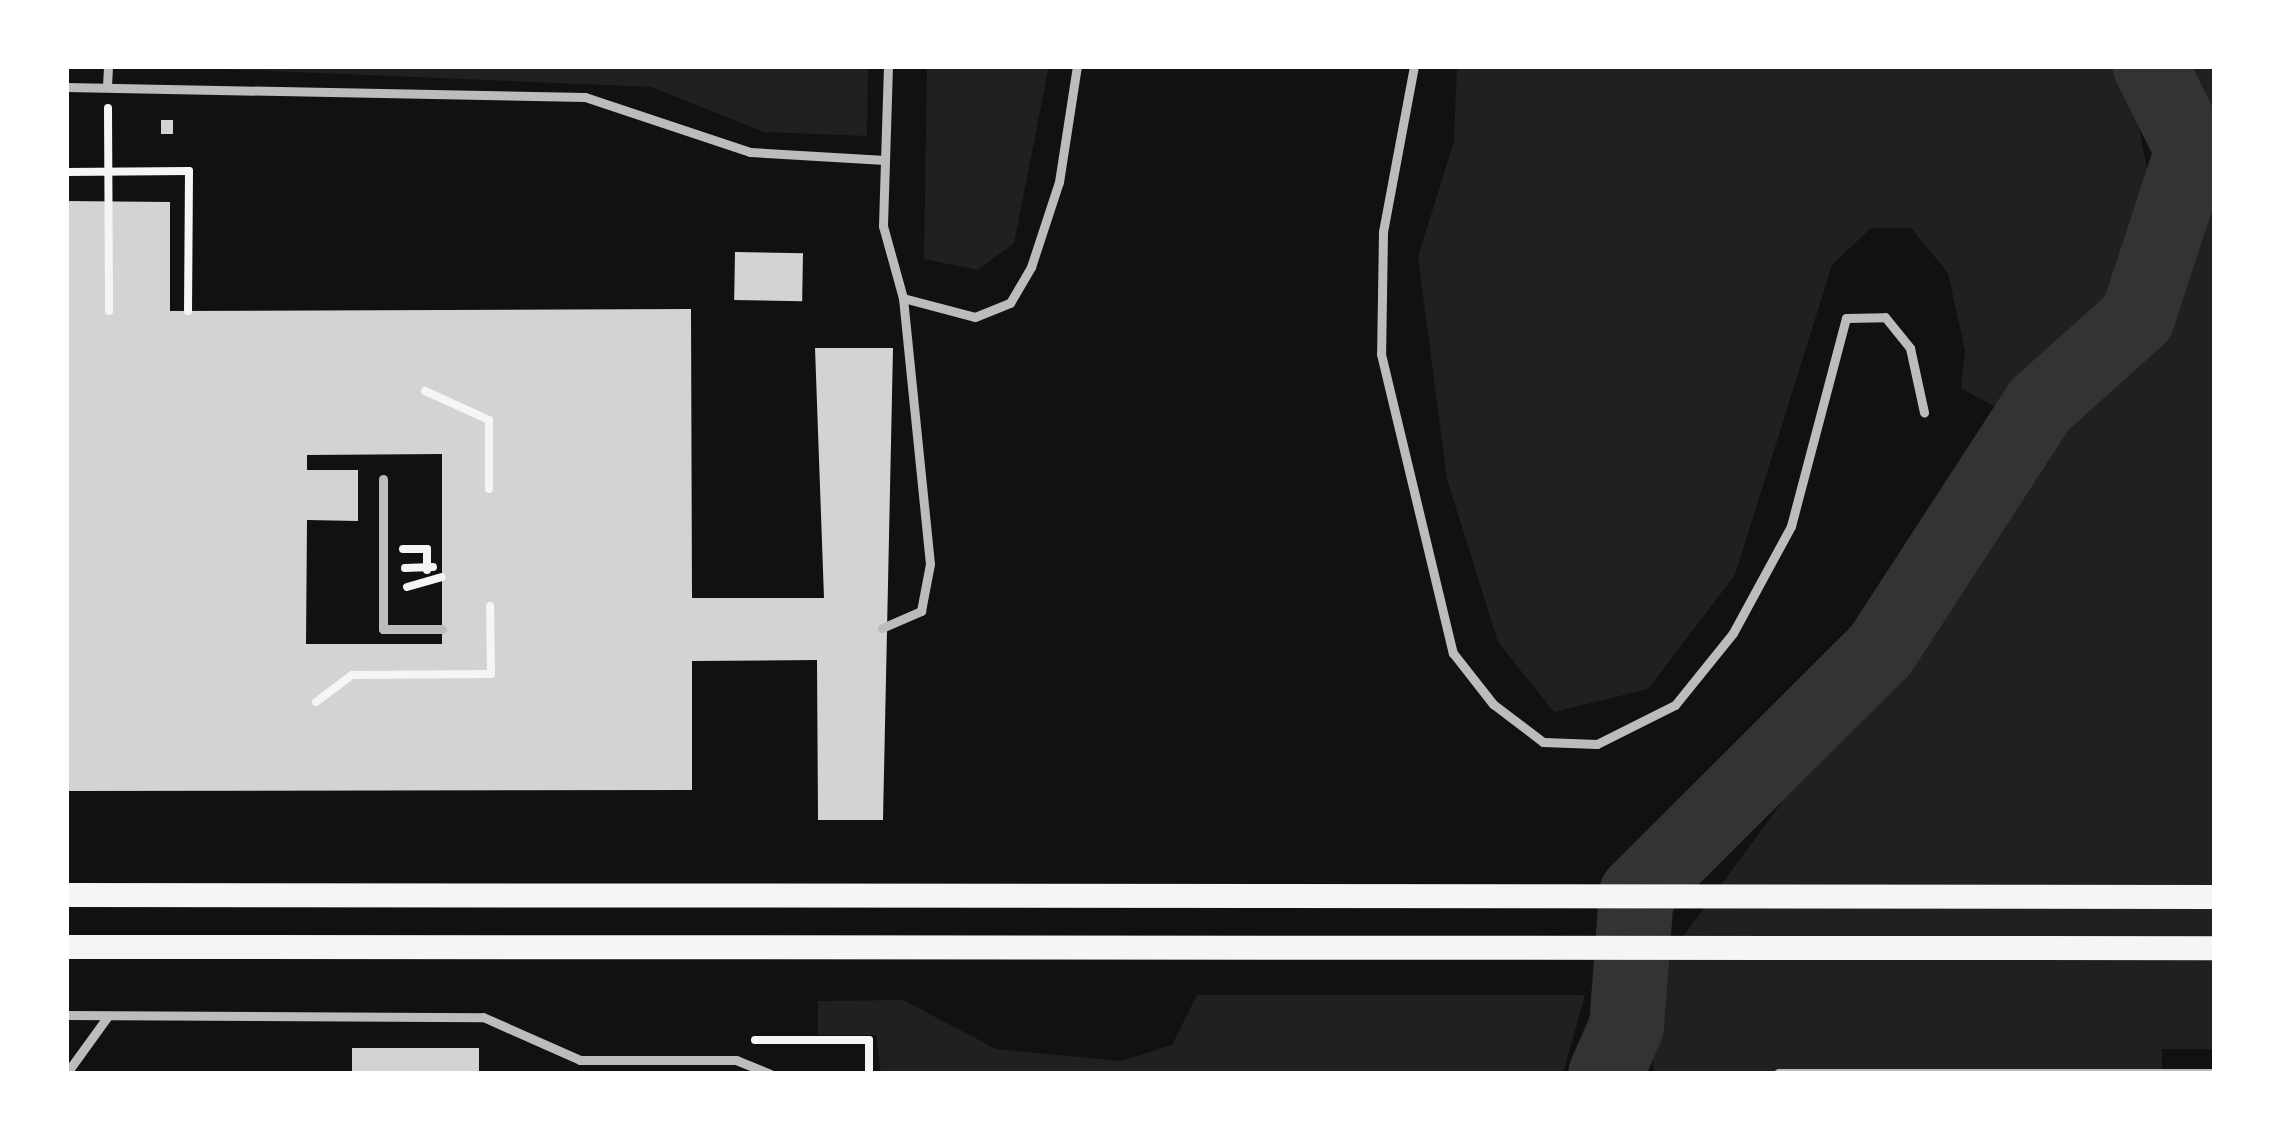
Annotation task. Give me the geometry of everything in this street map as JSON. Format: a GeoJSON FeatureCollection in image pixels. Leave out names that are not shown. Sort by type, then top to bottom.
{"type":"FeatureCollection","features":[{"type":"Feature","properties":{"kind":"main road"},"geometry":{"type":"LineString","coordinates":[[66,896],[2215,897]]}},
{"type":"Feature","properties":{"kind":"main road"},"geometry":{"type":"LineString","coordinates":[[66,947],[2215,948]]}},
{"type":"Feature","properties":{"kind":"street"},"geometry":{"type":"LineString","coordinates":[[1779,1074],[2215,1074]]}},
{"type":"Feature","properties":{"kind":"lane"},"geometry":{"type":"LineString","coordinates":[[107,86],[108,66]]}},
{"type":"Feature","properties":{"kind":"lane"},"geometry":{"type":"LineString","coordinates":[[882,628],[921,611],[930,564],[903,298],[884,226],[888,66]]}},
{"type":"Feature","properties":{"kind":"lane"},"geometry":{"type":"LineString","coordinates":[[903,298],[975,317],[1010,303],[1059,182],[1078,66]]}},
{"type":"Feature","properties":{"kind":"lane"},"geometry":{"type":"LineString","coordinates":[[1414,66],[1383,232],[1381,354],[1454,652],[1493,704],[1543,742],[1597,745],[1675,704],[1733,633],[1791,526],[1846,318],[1885,317],[1910,348],[1924,412]]}},
{"type":"Feature","properties":{"kind":"lane"},"geometry":{"type":"LineString","coordinates":[[66,87],[585,97],[749,152],[885,160]]}},
{"type":"Feature","properties":{"kind":"lane"},"geometry":{"type":"LineString","coordinates":[[383,479],[383,629],[442,629]]}},
{"type":"Feature","properties":{"kind":"lane"},"geometry":{"type":"LineString","coordinates":[[66,1015],[483,1017],[580,1060],[736,1060],[770,1074]]}},
{"type":"Feature","properties":{"kind":"lane"},"geometry":{"type":"LineString","coordinates":[[67,1074],[109,1015]]}},
{"type":"Feature","properties":{"kind":"path"},"geometry":{"type":"LineString","coordinates":[[108,126],[110,310]]}},
{"type":"Feature","properties":{"kind":"path"},"geometry":{"type":"LineString","coordinates":[[66,172],[189,171],[188,310]]}},
{"type":"Feature","properties":{"kind":"path"},"geometry":{"type":"LineString","coordinates":[[425,391],[489,420],[489,489]]}},
{"type":"Feature","properties":{"kind":"path"},"geometry":{"type":"LineString","coordinates":[[433,567],[405,568],[405,587],[454,583]]}},
{"type":"Feature","properties":{"kind":"path"},"geometry":{"type":"LineString","coordinates":[[316,702],[352,675],[491,674],[490,606]]}},
{"type":"Feature","properties":{"kind":"path"},"geometry":{"type":"LineString","coordinates":[[736,1040],[869,1040],[869,1074]]}},
{"type":"Feature","properties":{"kind":"shaded area"},"geometry":{"type":"Polygon","coordinates":[[[150,66],[868,66],[867,136],[764,132],[651,87],[150,66]]]}},
{"type":"Feature","properties":{"kind":"shaded area"},"geometry":{"type":"Polygon","coordinates":[[[927,66],[1049,66],[1014,243],[978,270],[924,259],[927,66]]]}},
{"type":"Feature","properties":{"kind":"shaded area"},"geometry":{"type":"Polygon","coordinates":[[[1457,66],[2127,66],[2148,174],[2116,295],[2011,416],[1961,388],[1965,351],[1948,273],[1911,228],[1871,228],[1832,265],[1735,575],[1648,689],[1554,712],[1498,642],[1447,479],[1418,257],[1454,141],[1457,66]]]}},
{"type":"Feature","properties":{"kind":"shaded area"},"geometry":{"type":"Polygon","coordinates":[[[2186,66],[2215,66],[2215,110],[2186,66]]]}},
{"type":"Feature","properties":{"kind":"shaded area"},"geometry":{"type":"Polygon","coordinates":[[[2215,181],[2215,1049],[2162,1049],[2162,1074],[1654,1074],[1649,1014],[1667,958],[2060,426],[2170,294],[2215,181]]]}},
{"type":"Feature","properties":{"kind":"shaded area"},"geometry":{"type":"Polygon","coordinates":[[[1197,995],[1585,995],[1563,1074],[881,1074],[876,1035],[818,1035],[818,1001],[903,1000],[996,1049],[1121,1061],[1172,1045],[1197,995]]]}},
{"type":"Feature","properties":{"kind":"building"},"geometry":{"type":"Polygon","coordinates":[[[161,120],[173,120],[173,134],[161,134],[161,120]]]}},
{"type":"Feature","properties":{"kind":"building"},"geometry":{"type":"Polygon","coordinates":[[[66,201],[170,202],[170,311],[691,309],[692,598],[824,598],[815,348],[893,348],[883,820],[818,820],[817,660],[692,661],[692,790],[66,791],[66,201]],[[442,454],[307,455],[307,470],[358,470],[358,521],[307,520],[306,644],[442,644],[442,454]]]}},
{"type":"Feature","properties":{"kind":"building"},"geometry":{"type":"Polygon","coordinates":[[[735,252],[803,253],[802,301],[734,300],[735,252]]]}},
{"type":"Feature","properties":{"kind":"building"},"geometry":{"type":"Polygon","coordinates":[[[352,1048],[479,1048],[479,1074],[352,1074],[352,1048]]]}},
{"type":"Feature","properties":{"kind":"waterway"},"geometry":{"type":"LineString","coordinates":[[1605,1074],[1626,1026],[1636,893],[1880,650],[2039,405],[2137,317],[2192,150],[2150,66]]}}]}
